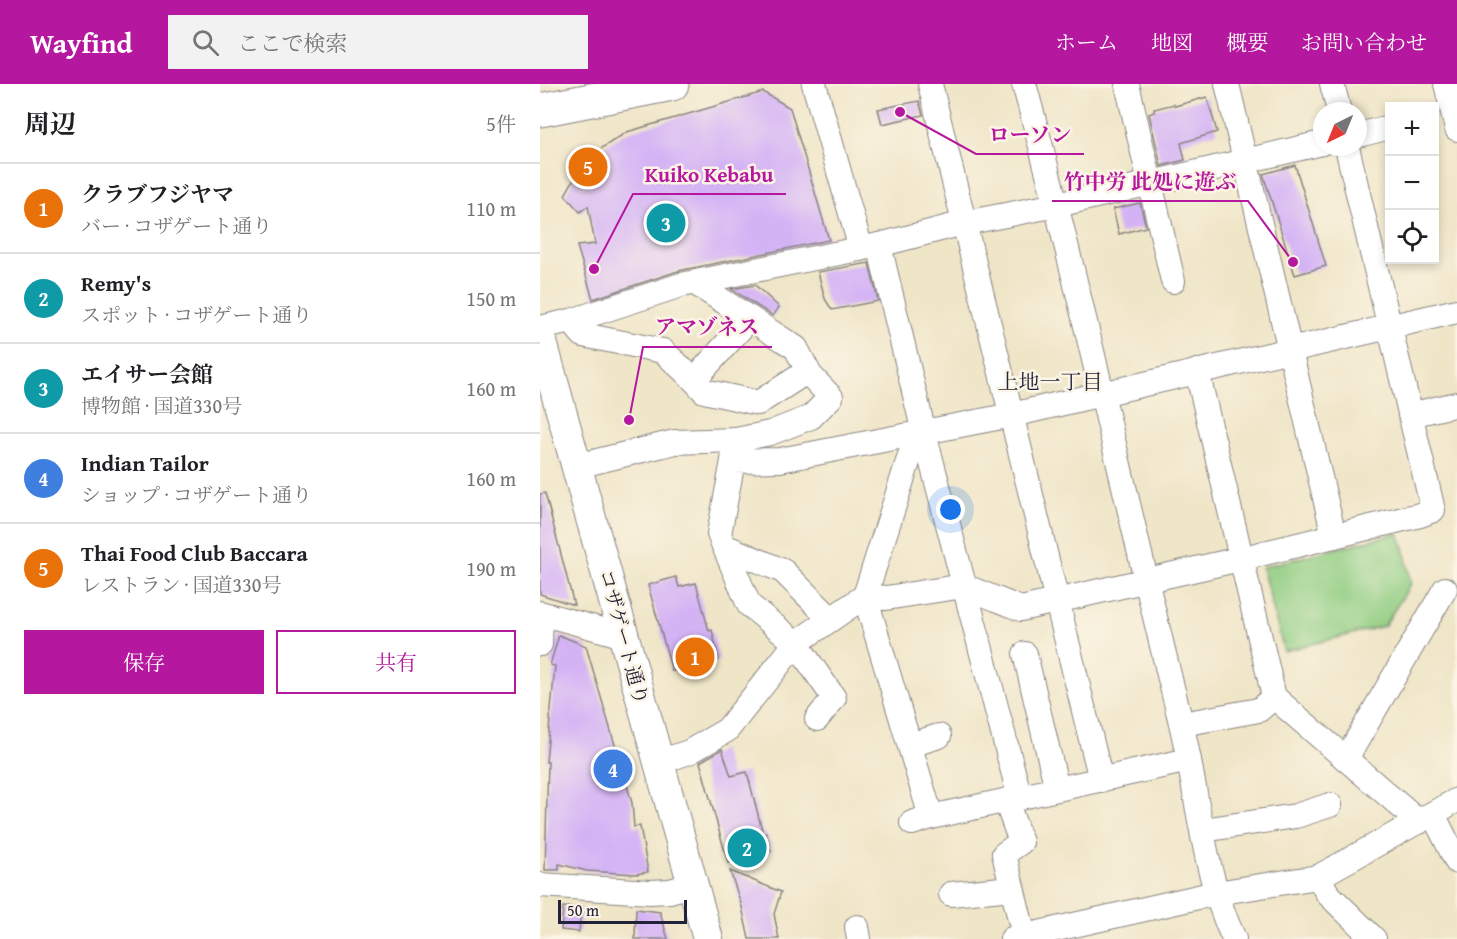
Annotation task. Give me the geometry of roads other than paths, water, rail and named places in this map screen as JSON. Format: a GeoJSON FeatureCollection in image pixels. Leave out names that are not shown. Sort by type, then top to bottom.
{"type":"FeatureCollection","features":[{"type":"Feature","properties":{"kind":"highway"},"geometry":{"type":"LineString","coordinates":[[540,110],[672,84]]}},
{"type":"Feature","properties":{"kind":"main road","name":"コザゲート通り"},"geometry":{"type":"LineString","coordinates":[[540,335],[708,939]]}},
{"type":"Feature","properties":{"kind":"street"},"geometry":{"type":"LineString","coordinates":[[814,84],[870,247],[924,433],[964,586],[1021,842],[1004,854],[1004,876],[1032,936],[1216,893],[1318,877],[1457,800]]}},
{"type":"Feature","properties":{"kind":"street"},"geometry":{"type":"LineString","coordinates":[[930,84],[1101,780]]}},
{"type":"Feature","properties":{"kind":"street"},"geometry":{"type":"LineString","coordinates":[[1024,84],[1057,205],[1182,724],[1216,893],[1234,939]]}},
{"type":"Feature","properties":{"kind":"street"},"geometry":{"type":"LineString","coordinates":[[1127,84],[1173,281]]}},
{"type":"Feature","properties":{"kind":"street"},"geometry":{"type":"LineString","coordinates":[[1227,84],[1334,536]]}},
{"type":"Feature","properties":{"kind":"street"},"geometry":{"type":"LineString","coordinates":[[1332,84],[1337,102]]}},
{"type":"Feature","properties":{"kind":"street"},"geometry":{"type":"LineString","coordinates":[[1446,84],[1450,117]]}},
{"type":"Feature","properties":{"kind":"street"},"geometry":{"type":"LineString","coordinates":[[1367,133],[1385,129]]}},
{"type":"Feature","properties":{"kind":"street"},"geometry":{"type":"LineString","coordinates":[[540,328],[571,321],[681,285],[870,247],[1313,145]]}},
{"type":"Feature","properties":{"kind":"street"},"geometry":{"type":"LineString","coordinates":[[659,762],[689,752],[728,730],[796,643],[865,596],[886,598],[964,586],[1021,609],[1240,559],[1433,510],[1349,156]]}},
{"type":"Feature","properties":{"kind":"street"},"geometry":{"type":"LineString","coordinates":[[695,283],[796,348],[808,371],[831,397],[811,417],[738,447]]}},
{"type":"Feature","properties":{"kind":"street"},"geometry":{"type":"LineString","coordinates":[[577,466],[675,442],[738,447],[780,460],[1012,415],[1457,311]]}},
{"type":"Feature","properties":{"kind":"street"},"geometry":{"type":"LineString","coordinates":[[694,380],[750,318]]}},
{"type":"Feature","properties":{"kind":"street"},"geometry":{"type":"LineString","coordinates":[[571,321],[583,335],[663,351],[705,391],[758,403]]}},
{"type":"Feature","properties":{"kind":"street"},"geometry":{"type":"LineString","coordinates":[[808,371],[743,412],[738,447],[719,534],[749,605],[796,643],[834,698],[818,718]]}},
{"type":"Feature","properties":{"kind":"street"},"geometry":{"type":"LineString","coordinates":[[1197,371],[1274,697],[1346,759],[1426,818],[1457,862]]}},
{"type":"Feature","properties":{"kind":"street"},"geometry":{"type":"LineString","coordinates":[[1410,415],[1457,404]]}},
{"type":"Feature","properties":{"kind":"street"},"geometry":{"type":"LineString","coordinates":[[924,433],[912,446],[865,596],[910,745],[921,820],[1190,760]]}},
{"type":"Feature","properties":{"kind":"street"},"geometry":{"type":"LineString","coordinates":[[724,546],[783,571],[831,619]]}},
{"type":"Feature","properties":{"kind":"street"},"geometry":{"type":"LineString","coordinates":[[1346,759],[1445,589]]}},
{"type":"Feature","properties":{"kind":"street"},"geometry":{"type":"LineString","coordinates":[[540,644],[541,613],[624,636]]}},
{"type":"Feature","properties":{"kind":"street"},"geometry":{"type":"LineString","coordinates":[[1025,654],[1057,789]]}},
{"type":"Feature","properties":{"kind":"street"},"geometry":{"type":"LineString","coordinates":[[1182,724],[1259,710],[1274,697]]}},
{"type":"Feature","properties":{"kind":"street"},"geometry":{"type":"LineString","coordinates":[[910,745],[939,736]]}},
{"type":"Feature","properties":{"kind":"street"},"geometry":{"type":"LineString","coordinates":[[1203,830],[1296,816],[1330,805]]}},
{"type":"Feature","properties":{"kind":"street"},"geometry":{"type":"LineString","coordinates":[[951,894],[1004,876]]}},
{"type":"Feature","properties":{"kind":"street"},"geometry":{"type":"LineString","coordinates":[[1318,877],[1328,894],[1374,939]]}},
{"type":"Feature","properties":{"kind":"street"},"geometry":{"type":"LineString","coordinates":[[540,885],[650,892],[670,891],[694,884]]}},
{"type":"Feature","properties":{"kind":"place","name":"ローソン"},"geometry":{"type":"Point","coordinates":[900,112]}},
{"type":"Feature","properties":{"kind":"place","name":"Thai Food Club Baccara"},"geometry":{"type":"Point","coordinates":[588,167]}},
{"type":"Feature","properties":{"kind":"place","name":"エイサー会館"},"geometry":{"type":"Point","coordinates":[666,223]}},
{"type":"Feature","properties":{"kind":"place","name":"竹中労 此処に遊ぶ"},"geometry":{"type":"Point","coordinates":[1293,262]}},
{"type":"Feature","properties":{"kind":"place","name":"Kuiko Kebabu"},"geometry":{"type":"Point","coordinates":[594,269]}},
{"type":"Feature","properties":{"kind":"place","name":"アマゾネス"},"geometry":{"type":"Point","coordinates":[629,420]}},
{"type":"Feature","properties":{"kind":"place","name":"クラブフジヤマ"},"geometry":{"type":"Point","coordinates":[695,657]}},
{"type":"Feature","properties":{"kind":"place","name":"Indian Tailor"},"geometry":{"type":"Point","coordinates":[613,769]}},
{"type":"Feature","properties":{"kind":"place","name":"Remy's"},"geometry":{"type":"Point","coordinates":[747,848]}},
{"type":"Feature","properties":{"kind":"district","name":"上地一丁目"},"geometry":{"type":"Point","coordinates":[1050,382]}}]}
